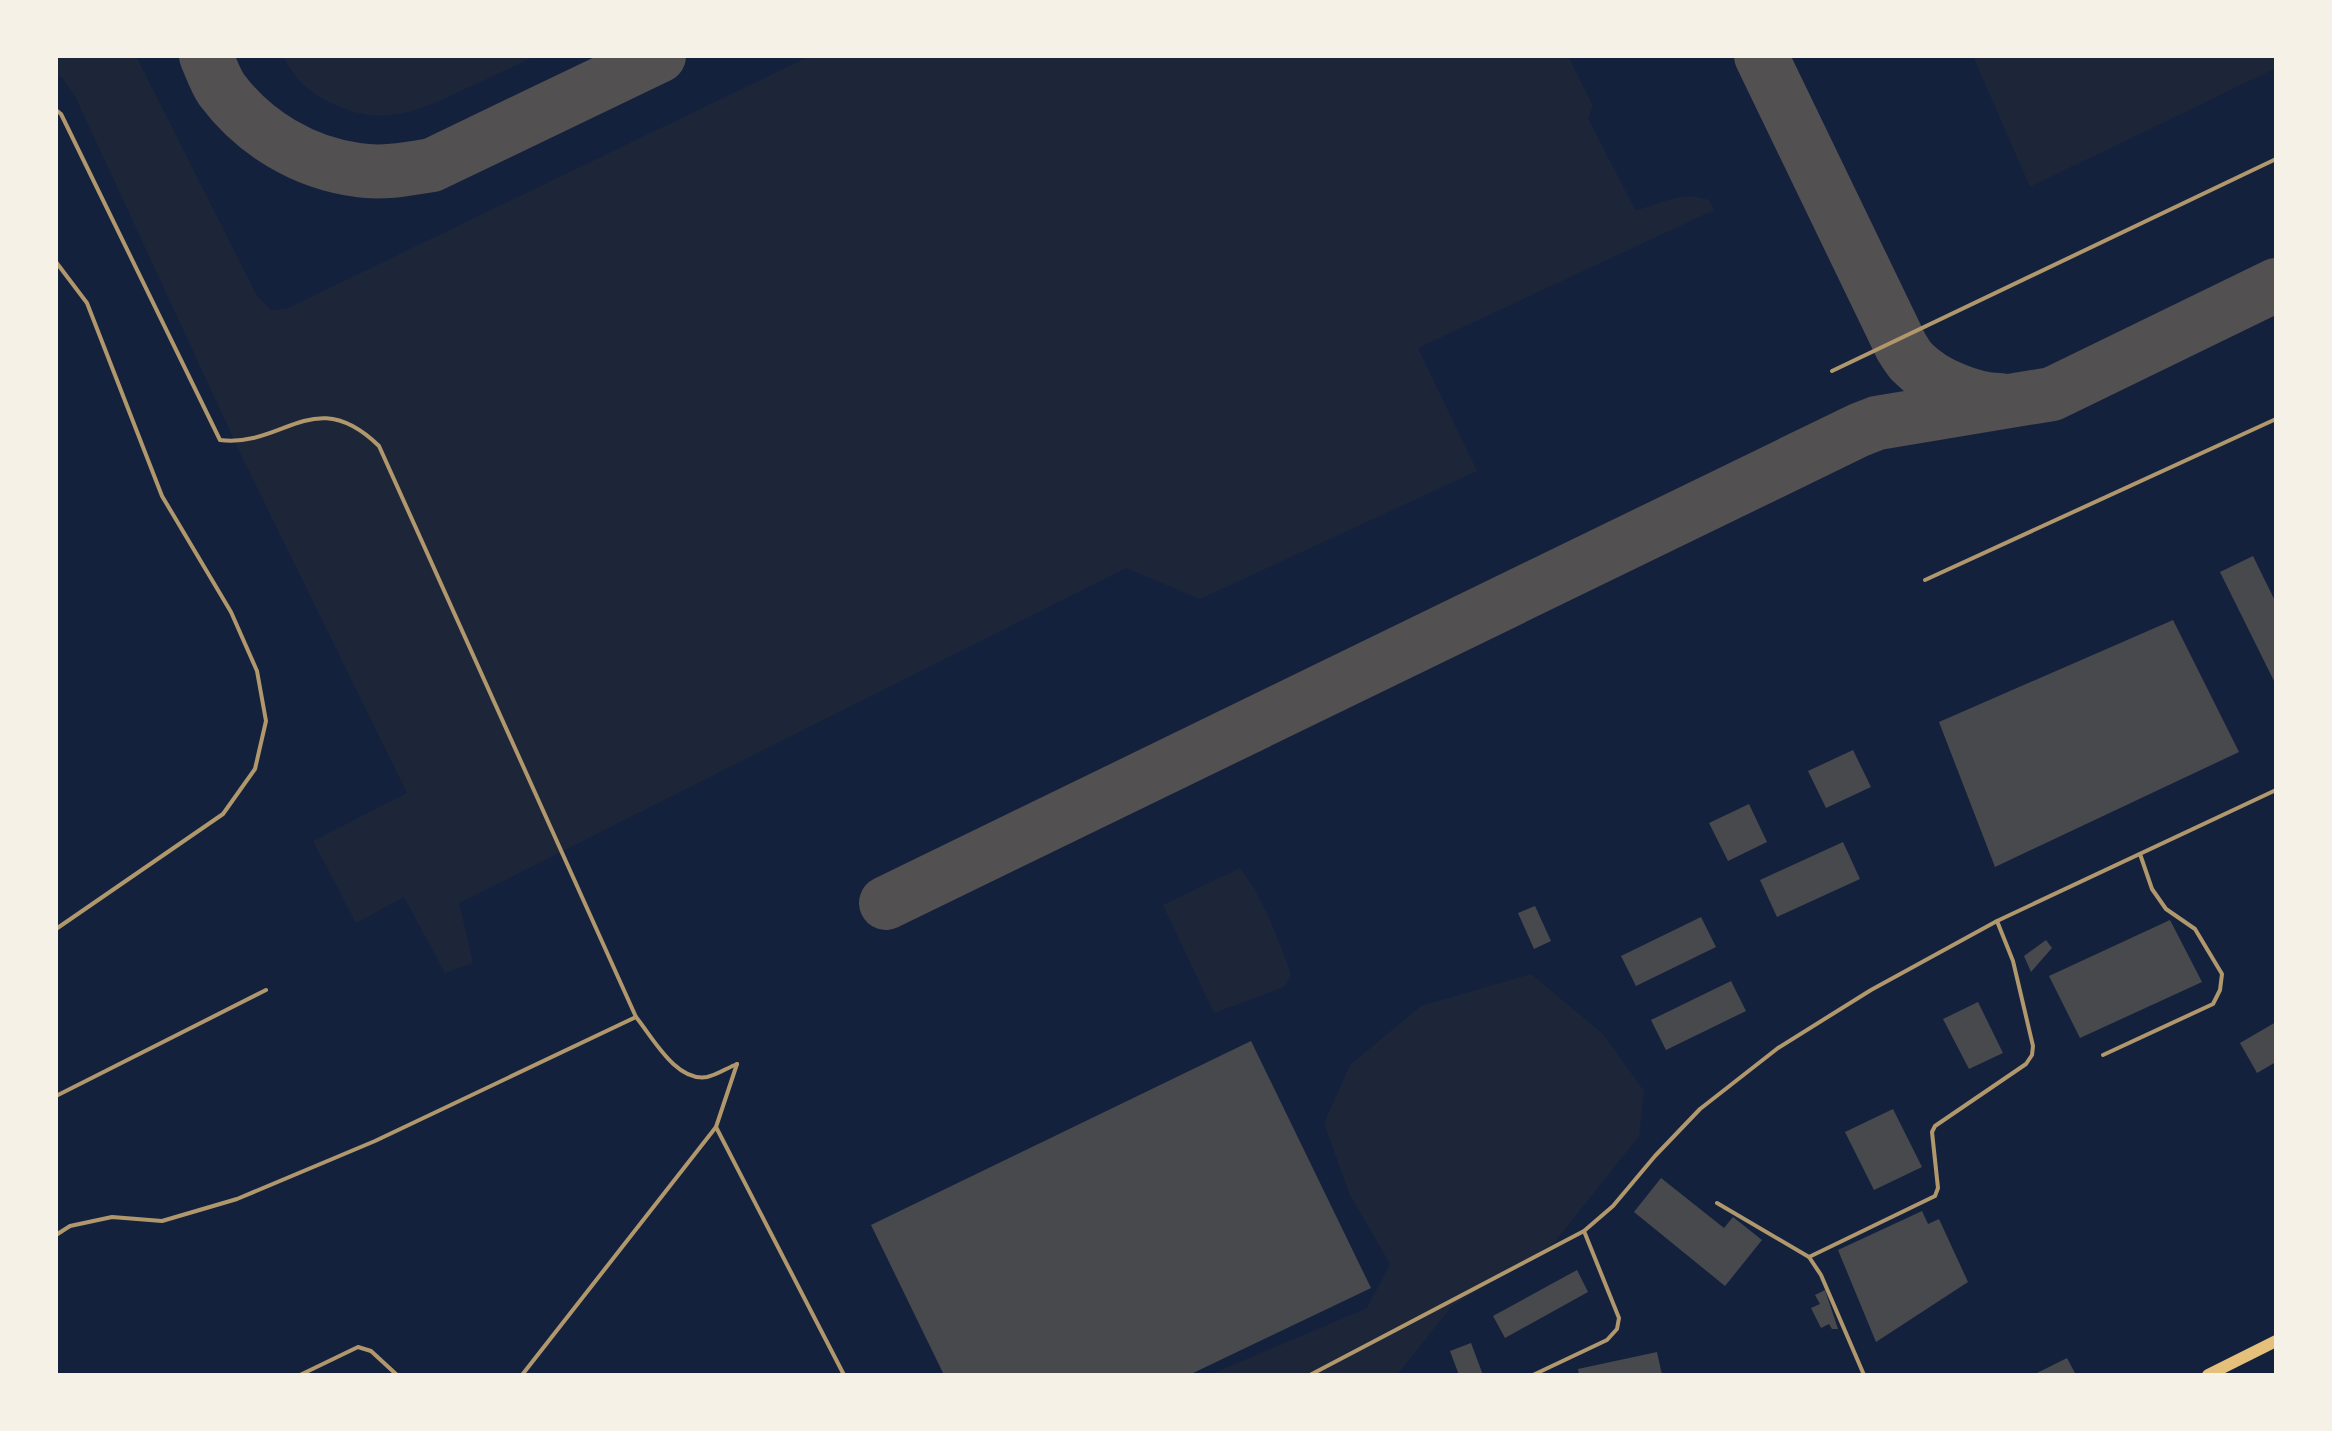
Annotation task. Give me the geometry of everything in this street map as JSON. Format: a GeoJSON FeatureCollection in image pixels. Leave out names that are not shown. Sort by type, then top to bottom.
{"type":"FeatureCollection","features":[{"type":"Feature","properties":{"kind":"main road"},"geometry":{"type":"LineString","coordinates":[[2208,1375],[2276,1341]]}},
{"type":"Feature","properties":{"kind":"lane"},"geometry":{"type":"LineString","coordinates":[[56,110],[61,114],[220,440],[237,442],[306,420],[329,417],[362,429],[379,446],[636,1017],[678,1070],[698,1078],[737,1064],[716,1127],[522,1375]]}},
{"type":"Feature","properties":{"kind":"lane"},"geometry":{"type":"LineString","coordinates":[[1832,371],[2276,159]]}},
{"type":"Feature","properties":{"kind":"lane"},"geometry":{"type":"LineString","coordinates":[[56,262],[87,303],[162,496],[231,612],[257,671],[266,721],[255,769],[223,814],[56,929]]}},
{"type":"Feature","properties":{"kind":"lane"},"geometry":{"type":"LineString","coordinates":[[1925,580],[2276,419]]}},
{"type":"Feature","properties":{"kind":"lane"},"geometry":{"type":"LineString","coordinates":[[1310,1375],[1584,1231],[1613,1206],[1700,1109],[1778,1048],[1871,990],[1997,921],[2276,790]]}},
{"type":"Feature","properties":{"kind":"lane"},"geometry":{"type":"LineString","coordinates":[[2103,1055],[2213,1004],[2220,990],[2222,974],[2209,951],[2195,929],[2166,909],[2152,889],[2140,854]]}},
{"type":"Feature","properties":{"kind":"lane"},"geometry":{"type":"LineString","coordinates":[[1809,1257],[1935,1196],[1938,1188],[1932,1132],[1935,1126],[2026,1064],[2032,1055],[2033,1046],[2013,961],[1997,921]]}},
{"type":"Feature","properties":{"kind":"lane"},"geometry":{"type":"LineString","coordinates":[[56,1096],[266,990]]}},
{"type":"Feature","properties":{"kind":"lane"},"geometry":{"type":"LineString","coordinates":[[56,1235],[70,1226],[112,1217],[162,1221],[237,1199],[375,1141],[636,1017]]}},
{"type":"Feature","properties":{"kind":"lane"},"geometry":{"type":"LineString","coordinates":[[716,1127],[844,1375]]}},
{"type":"Feature","properties":{"kind":"lane"},"geometry":{"type":"LineString","coordinates":[[1717,1203],[1809,1257],[1821,1275],[1864,1375]]}},
{"type":"Feature","properties":{"kind":"lane"},"geometry":{"type":"LineString","coordinates":[[1533,1375],[1607,1340],[1617,1329],[1619,1318],[1584,1231]]}},
{"type":"Feature","properties":{"kind":"lane"},"geometry":{"type":"LineString","coordinates":[[300,1375],[358,1347],[371,1351],[397,1375]]}},
{"type":"Feature","properties":{"kind":"shaded area"},"geometry":{"type":"Polygon","coordinates":[[[56,56],[136,56],[257,296],[271,310],[286,309],[810,56],[1568,56],[1593,106],[1588,118],[1635,210],[1689,196],[1709,200],[1714,210],[1418,348],[1477,471],[1200,599],[1126,568],[459,903],[473,963],[445,973],[404,897],[356,923],[313,841],[407,793],[243,459],[75,96],[61,76],[56,77],[56,56]]]}},
{"type":"Feature","properties":{"kind":"shaded area"},"geometry":{"type":"Polygon","coordinates":[[[283,56],[535,56],[433,104],[400,114],[384,115],[349,110],[323,99],[302,84],[283,56]]]}},
{"type":"Feature","properties":{"kind":"shaded area"},"geometry":{"type":"Polygon","coordinates":[[[1973,56],[2276,56],[2276,68],[2030,187],[1973,56]]]}},
{"type":"Feature","properties":{"kind":"shaded area"},"geometry":{"type":"Polygon","coordinates":[[[1240,868],[1263,906],[1291,974],[1284,987],[1214,1013],[1163,905],[1240,868]]]}},
{"type":"Feature","properties":{"kind":"shaded area"},"geometry":{"type":"Polygon","coordinates":[[[1531,974],[1603,1034],[1644,1091],[1639,1136],[1554,1243],[1452,1306],[1397,1375],[1209,1375],[1367,1308],[1390,1264],[1349,1193],[1324,1123],[1350,1065],[1421,1006],[1531,974]]]}},
{"type":"Feature","properties":{"kind":"building"},"geometry":{"type":"Polygon","coordinates":[[[2253,556],[2276,603],[2276,685],[2220,572],[2253,556]]]}},
{"type":"Feature","properties":{"kind":"building"},"geometry":{"type":"Polygon","coordinates":[[[2173,620],[2239,752],[1995,867],[1939,722],[2173,620]]]}},
{"type":"Feature","properties":{"kind":"building"},"geometry":{"type":"Polygon","coordinates":[[[1853,750],[1871,787],[1826,808],[1808,771],[1853,750]]]}},
{"type":"Feature","properties":{"kind":"building"},"geometry":{"type":"Polygon","coordinates":[[[1749,804],[1767,842],[1728,861],[1709,823],[1749,804]]]}},
{"type":"Feature","properties":{"kind":"building"},"geometry":{"type":"Polygon","coordinates":[[[1843,842],[1860,879],[1777,917],[1760,880],[1843,842]]]}},
{"type":"Feature","properties":{"kind":"building"},"geometry":{"type":"Polygon","coordinates":[[[1535,906],[1551,941],[1534,949],[1518,913],[1535,906]]]}},
{"type":"Feature","properties":{"kind":"building"},"geometry":{"type":"Polygon","coordinates":[[[1701,917],[1716,947],[1636,986],[1621,956],[1701,917]]]}},
{"type":"Feature","properties":{"kind":"building"},"geometry":{"type":"Polygon","coordinates":[[[2170,920],[2202,982],[2080,1038],[2049,976],[2170,920]]]}},
{"type":"Feature","properties":{"kind":"building"},"geometry":{"type":"Polygon","coordinates":[[[2046,940],[2052,948],[2031,972],[2024,956],[2046,940]]]}},
{"type":"Feature","properties":{"kind":"building"},"geometry":{"type":"Polygon","coordinates":[[[1731,981],[1746,1011],[1666,1050],[1651,1020],[1731,981]]]}},
{"type":"Feature","properties":{"kind":"building"},"geometry":{"type":"Polygon","coordinates":[[[1978,1002],[2003,1053],[1969,1069],[1943,1019],[1978,1002]]]}},
{"type":"Feature","properties":{"kind":"building"},"geometry":{"type":"Polygon","coordinates":[[[2276,1022],[2276,1062],[2257,1073],[2240,1043],[2276,1022]]]}},
{"type":"Feature","properties":{"kind":"building"},"geometry":{"type":"Polygon","coordinates":[[[1251,1041],[1371,1288],[1189,1375],[944,1375],[871,1225],[1251,1041]]]}},
{"type":"Feature","properties":{"kind":"building"},"geometry":{"type":"Polygon","coordinates":[[[1893,1109],[1922,1167],[1874,1190],[1845,1132],[1893,1109]]]}},
{"type":"Feature","properties":{"kind":"building"},"geometry":{"type":"Polygon","coordinates":[[[1661,1178],[1724,1228],[1733,1217],[1762,1240],[1725,1286],[1634,1212],[1661,1178]]]}},
{"type":"Feature","properties":{"kind":"building"},"geometry":{"type":"Polygon","coordinates":[[[1922,1211],[1928,1224],[1939,1219],[1968,1282],[1876,1342],[1838,1250],[1922,1211]]]}},
{"type":"Feature","properties":{"kind":"building"},"geometry":{"type":"Polygon","coordinates":[[[1577,1270],[1588,1292],[1505,1338],[1493,1316],[1577,1270]]]}},
{"type":"Feature","properties":{"kind":"building"},"geometry":{"type":"Polygon","coordinates":[[[1825,1290],[1838,1329],[1832,1329],[1829,1324],[1821,1328],[1811,1308],[1820,1304],[1815,1295],[1825,1290]]]}},
{"type":"Feature","properties":{"kind":"building"},"geometry":{"type":"Polygon","coordinates":[[[1471,1343],[1483,1375],[1459,1375],[1450,1351],[1471,1343]]]}},
{"type":"Feature","properties":{"kind":"building"},"geometry":{"type":"Polygon","coordinates":[[[1657,1352],[1662,1375],[1579,1375],[1578,1369],[1657,1352]]]}},
{"type":"Feature","properties":{"kind":"building"},"geometry":{"type":"Polygon","coordinates":[[[2067,1358],[2076,1375],[2033,1375],[2067,1358]]]}},
{"type":"Feature","properties":{"kind":"taxiway"},"geometry":{"type":"LineString","coordinates":[[206,56],[222,90],[249,120],[282,144],[318,161],[376,171],[432,165],[659,56]]}},
{"type":"Feature","properties":{"kind":"taxiway"},"geometry":{"type":"LineString","coordinates":[[1761,56],[1901,346],[1912,362],[1930,377],[1953,389],[2000,400]]}},
{"type":"Feature","properties":{"kind":"taxiway"},"geometry":{"type":"LineString","coordinates":[[886,903],[1859,430],[1877,423],[2052,394],[2276,285]]}}]}
